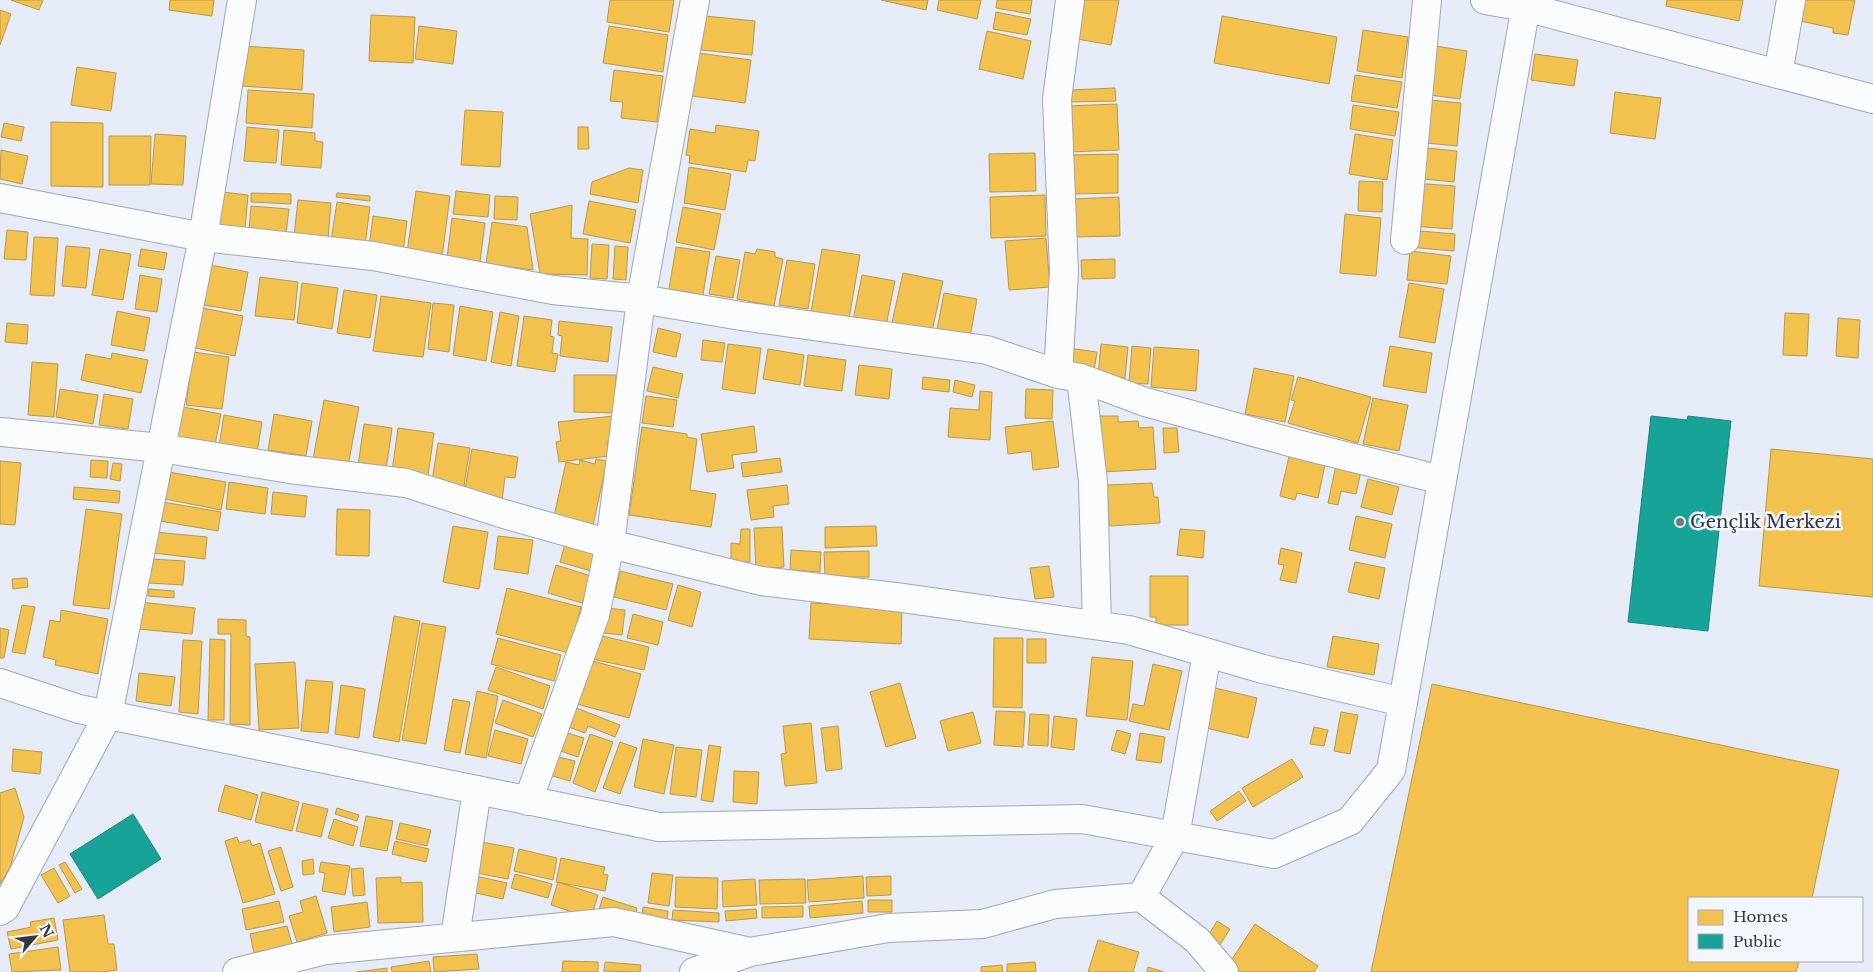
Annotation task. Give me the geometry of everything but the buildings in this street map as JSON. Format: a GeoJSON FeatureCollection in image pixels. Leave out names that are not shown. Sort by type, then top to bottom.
{"type":"FeatureCollection","features":[{"type":"Feature","properties":{"kind":"street"},"geometry":{"type":"LineString","coordinates":[[0,911],[5,908],[108,715],[203,237],[242,0]]}},
{"type":"Feature","properties":{"kind":"street"},"geometry":{"type":"LineString","coordinates":[[528,801],[595,615],[610,544],[641,299],[695,0]]}},
{"type":"Feature","properties":{"kind":"street"},"geometry":{"type":"LineString","coordinates":[[1070,0],[1057,99],[1064,272],[1069,376],[1093,482],[1097,625]]}},
{"type":"Feature","properties":{"kind":"street"},"geometry":{"type":"LineString","coordinates":[[1405,240],[1427,0]]}},
{"type":"Feature","properties":{"kind":"street"},"geometry":{"type":"LineString","coordinates":[[1485,0],[1526,4],[1778,74],[1873,98]]}},
{"type":"Feature","properties":{"kind":"street"},"geometry":{"type":"LineString","coordinates":[[1778,74],[1791,0]]}},
{"type":"Feature","properties":{"kind":"street"},"geometry":{"type":"LineString","coordinates":[[0,683],[79,710],[659,827],[1082,818],[1274,854],[1350,821],[1391,770],[1526,4]]}},
{"type":"Feature","properties":{"kind":"street"},"geometry":{"type":"LineString","coordinates":[[0,198],[203,237],[373,256],[553,290],[641,299],[741,316],[987,350],[1145,402],[1442,480]]}},
{"type":"Feature","properties":{"kind":"street"},"geometry":{"type":"LineString","coordinates":[[0,432],[161,448],[290,469],[406,483],[504,514],[610,544],[762,581],[913,599],[1129,630],[1263,669],[1403,702]]}},
{"type":"Feature","properties":{"kind":"street"},"geometry":{"type":"LineString","coordinates":[[1141,897],[1175,836],[1207,653]]}},
{"type":"Feature","properties":{"kind":"street"},"geometry":{"type":"LineString","coordinates":[[455,936],[477,790]]}},
{"type":"Feature","properties":{"kind":"street"},"geometry":{"type":"LineString","coordinates":[[694,972],[750,952],[888,928],[982,924],[1055,904],[1141,897],[1197,940],[1224,972]]}},
{"type":"Feature","properties":{"kind":"street"},"geometry":{"type":"LineString","coordinates":[[237,972],[326,950],[614,922],[750,952]]}},
{"type":"Feature","properties":{"kind":"place","name":"Gençlik Merkezi"},"geometry":{"type":"Point","coordinates":[1680,522]}}]}
